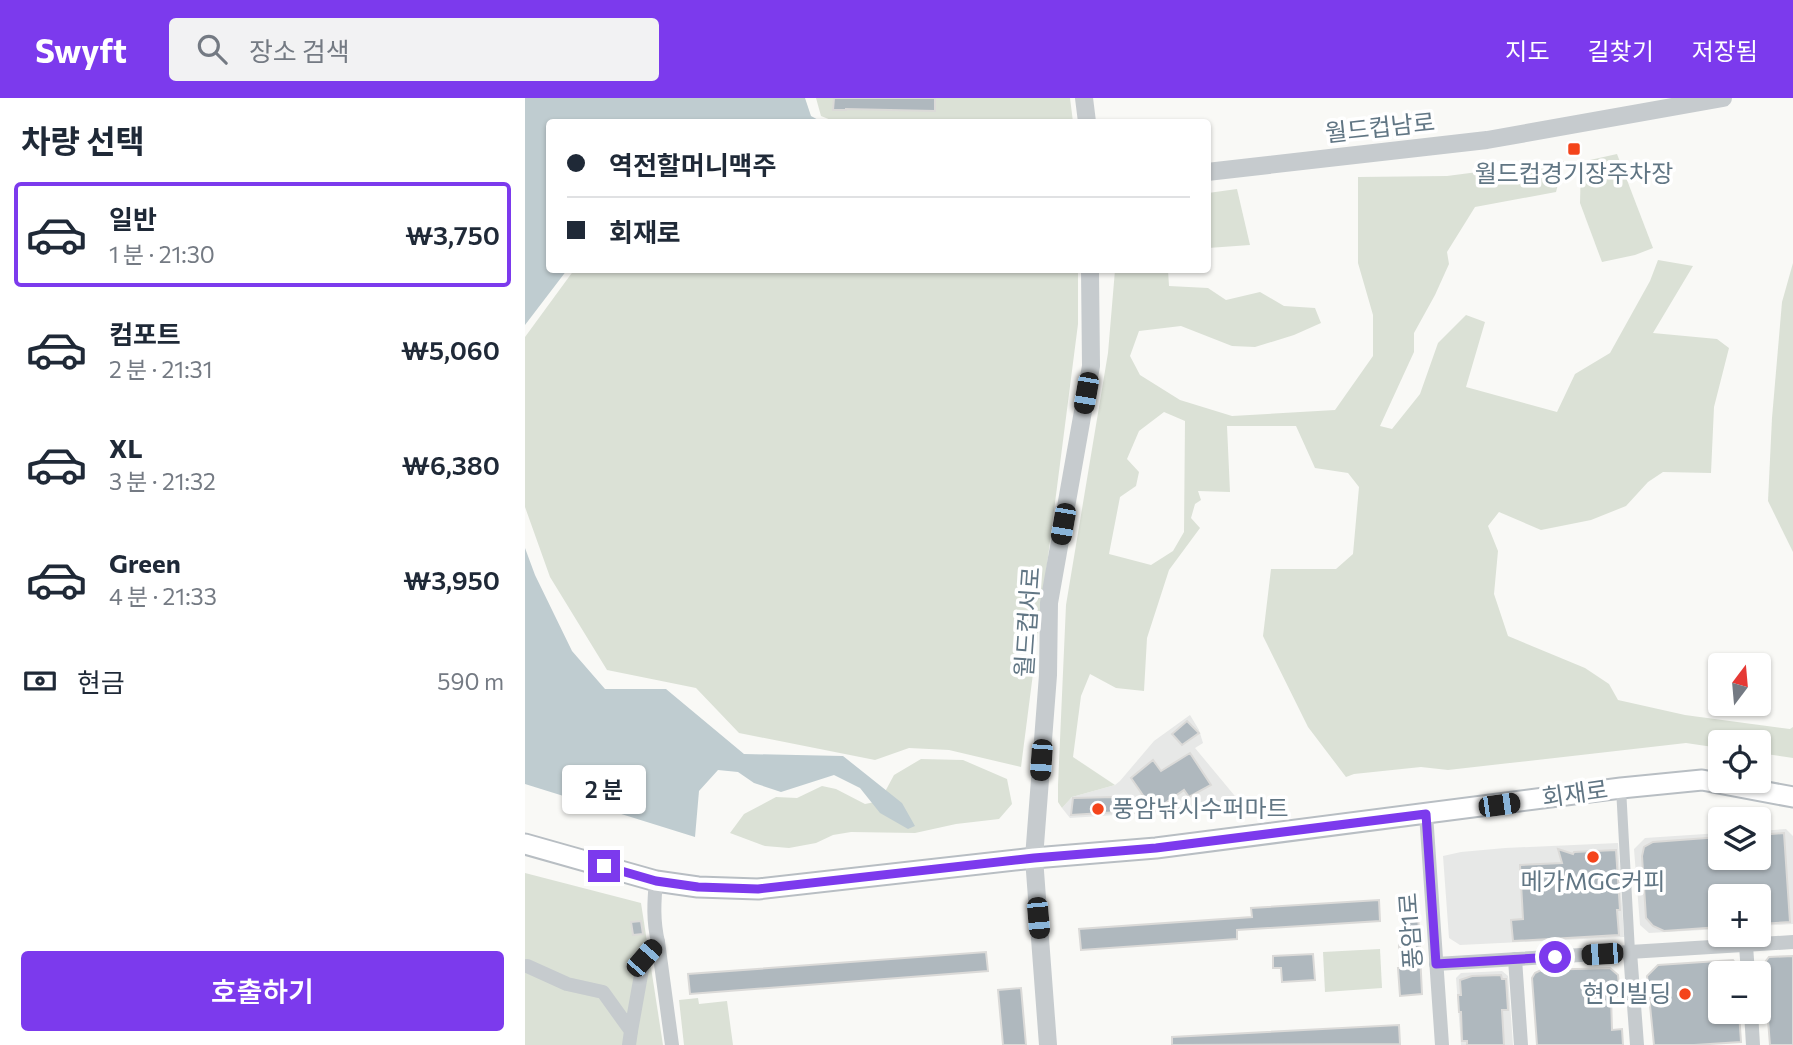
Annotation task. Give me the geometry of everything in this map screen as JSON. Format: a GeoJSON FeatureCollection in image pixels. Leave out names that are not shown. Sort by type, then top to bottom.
{"type":"FeatureCollection","features":[{"type":"Feature","properties":{"kind":"main road","name":"회재로"},"geometry":{"type":"LineString","coordinates":[[525,845],[656,881],[698,887],[758,889],[1034,858],[1156,848],[1702,780],[1793,797]]}},
{"type":"Feature","properties":{"kind":"street"},"geometry":{"type":"LineString","coordinates":[[1084,98],[1087,119]]}},
{"type":"Feature","properties":{"kind":"street","name":"월드컵남로"},"geometry":{"type":"LineString","coordinates":[[1211,172],[1487,140],[1723,98]]}},
{"type":"Feature","properties":{"kind":"street","name":"월드컵서로"},"geometry":{"type":"LineString","coordinates":[[1048,1045],[1034,858],[1048,675],[1049,603],[1091,366],[1090,273]]}},
{"type":"Feature","properties":{"kind":"street"},"geometry":{"type":"LineString","coordinates":[[1621,788],[1637,1045]]}},
{"type":"Feature","properties":{"kind":"street","name":"풍암1로"},"geometry":{"type":"LineString","coordinates":[[1426,814],[1442,1045]]}},
{"type":"Feature","properties":{"kind":"street"},"geometry":{"type":"LineString","coordinates":[[656,881],[655,926],[672,1045]]}},
{"type":"Feature","properties":{"kind":"street"},"geometry":{"type":"LineString","coordinates":[[630,1038],[644,958],[658,942]]}},
{"type":"Feature","properties":{"kind":"street"},"geometry":{"type":"LineString","coordinates":[[1771,944],[1793,942]]}},
{"type":"Feature","properties":{"kind":"street"},"geometry":{"type":"LineString","coordinates":[[1436,964],[1727,947]]}},
{"type":"Feature","properties":{"kind":"street"},"geometry":{"type":"LineString","coordinates":[[1515,959],[1521,1045]]}},
{"type":"Feature","properties":{"kind":"street"},"geometry":{"type":"LineString","coordinates":[[527,966],[567,984],[603,992],[630,1038]]}},
{"type":"Feature","properties":{"kind":"street"},"geometry":{"type":"LineString","coordinates":[[1752,1024],[1753,1045]]}},
{"type":"Feature","properties":{"kind":"shaded area"},"geometry":{"type":"Polygon","coordinates":[[[525,98],[805,98],[811,116],[816,119],[546,119],[546,273],[565,273],[525,325],[525,98]]]}},
{"type":"Feature","properties":{"kind":"shaded area"},"geometry":{"type":"Polygon","coordinates":[[[816,98],[1070,98],[1073,119],[828,119],[821,116],[816,98]]]}},
{"type":"Feature","properties":{"kind":"shaded area"},"geometry":{"type":"Polygon","coordinates":[[[1617,154],[1653,248],[1602,262],[1580,203],[1581,162],[1617,154]]]}},
{"type":"Feature","properties":{"kind":"shaded area"},"geometry":{"type":"Polygon","coordinates":[[[1564,161],[1556,192],[1475,207],[1447,252],[1449,264],[1414,333],[1414,352],[1380,426],[1392,429],[1420,394],[1438,343],[1466,315],[1485,322],[1466,387],[1557,412],[1575,374],[1610,353],[1650,281],[1658,260],[1693,266],[1653,333],[1717,339],[1729,348],[1714,407],[1711,473],[1663,472],[1648,482],[1626,506],[1591,520],[1541,530],[1499,512],[1488,526],[1498,551],[1494,594],[1508,636],[1585,668],[1609,684],[1618,700],[1685,715],[1790,729],[1793,727],[1793,758],[1771,755],[1771,730],[1708,730],[1708,746],[1686,743],[1448,770],[1421,767],[1346,777],[1308,727],[1263,636],[1271,569],[1336,569],[1353,554],[1359,487],[1348,473],[1315,468],[1296,426],[1227,426],[1230,492],[1198,491],[1201,500],[1195,504],[1191,518],[1200,528],[1169,570],[1147,638],[1144,691],[1116,688],[1090,674],[1081,696],[1073,757],[1115,785],[1072,797],[1062,808],[1058,802],[1058,785],[1066,605],[1108,353],[1115,273],[1168,273],[1169,286],[1208,288],[1226,300],[1260,292],[1284,306],[1315,308],[1321,323],[1255,347],[1232,346],[1181,326],[1139,331],[1130,356],[1140,375],[1180,400],[1232,416],[1335,410],[1373,356],[1373,315],[1358,263],[1358,177],[1447,176],[1564,161]],[[1164,412],[1139,431],[1127,459],[1139,472],[1136,486],[1120,497],[1109,554],[1151,565],[1173,551],[1184,532],[1185,421],[1164,412]]]}},
{"type":"Feature","properties":{"kind":"shaded area"},"geometry":{"type":"Polygon","coordinates":[[[1237,189],[1250,245],[1211,248],[1211,193],[1237,189]]]}},
{"type":"Feature","properties":{"kind":"shaded area"},"geometry":{"type":"Polygon","coordinates":[[[1793,263],[1793,552],[1768,501],[1782,302],[1793,263]]]}},
{"type":"Feature","properties":{"kind":"shaded area"},"geometry":{"type":"Polygon","coordinates":[[[572,273],[1078,273],[1078,324],[1021,767],[949,750],[909,748],[875,760],[739,733],[696,688],[607,670],[550,577],[525,507],[525,337],[572,273]]]}},
{"type":"Feature","properties":{"kind":"shaded area"},"geometry":{"type":"Polygon","coordinates":[[[525,548],[535,575],[572,651],[605,689],[666,689],[744,754],[843,756],[902,803],[915,826],[908,829],[880,813],[860,788],[834,775],[781,792],[754,783],[738,772],[718,770],[699,791],[695,837],[525,784],[525,548]]]}},
{"type":"Feature","properties":{"kind":"shaded area"},"geometry":{"type":"Polygon","coordinates":[[[1190,715],[1203,743],[1195,748],[1239,801],[1162,812],[1070,818],[1062,808],[1072,797],[1115,785],[1154,741],[1190,715]]]}},
{"type":"Feature","properties":{"kind":"shaded area"},"geometry":{"type":"Polygon","coordinates":[[[921,759],[963,760],[1007,779],[1012,804],[999,819],[956,824],[915,833],[851,832],[789,848],[765,846],[730,833],[744,814],[776,797],[797,798],[822,786],[836,789],[865,804],[880,801],[894,775],[921,759]]]}},
{"type":"Feature","properties":{"kind":"shaded area"},"geometry":{"type":"Polygon","coordinates":[[[1786,829],[1793,836],[1793,924],[1771,925],[1771,884],[1708,884],[1708,930],[1649,933],[1640,925],[1634,849],[1645,838],[1708,834],[1708,870],[1771,870],[1771,830],[1786,829]]]}},
{"type":"Feature","properties":{"kind":"shaded area"},"geometry":{"type":"Polygon","coordinates":[[[1618,843],[1624,937],[1460,945],[1449,938],[1443,856],[1505,848],[1618,843]]]}},
{"type":"Feature","properties":{"kind":"shaded area"},"geometry":{"type":"Polygon","coordinates":[[[525,873],[641,903],[663,1045],[525,1045],[525,873]]]}},
{"type":"Feature","properties":{"kind":"shaded area"},"geometry":{"type":"Polygon","coordinates":[[[1380,949],[1382,988],[1325,992],[1323,952],[1380,949]]]}},
{"type":"Feature","properties":{"kind":"shaded area"},"geometry":{"type":"Polygon","coordinates":[[[1502,971],[1508,976],[1513,1045],[1461,1045],[1456,978],[1461,973],[1502,971]]]}},
{"type":"Feature","properties":{"kind":"shaded area"},"geometry":{"type":"Polygon","coordinates":[[[698,998],[699,1004],[727,1001],[733,1045],[684,1045],[679,1000],[698,998]]]}},
{"type":"Feature","properties":{"kind":"building"},"geometry":{"type":"Polygon","coordinates":[[[834,98],[935,98],[935,111],[833,110],[834,98]]]}},
{"type":"Feature","properties":{"kind":"building"},"geometry":{"type":"Polygon","coordinates":[[[1187,721],[1199,733],[1182,745],[1172,734],[1187,721]]]}},
{"type":"Feature","properties":{"kind":"building"},"geometry":{"type":"Polygon","coordinates":[[[1190,753],[1211,785],[1189,797],[1184,790],[1154,811],[1131,778],[1153,760],[1161,771],[1190,753]]]}},
{"type":"Feature","properties":{"kind":"building"},"geometry":{"type":"Polygon","coordinates":[[[1116,797],[1135,811],[1071,815],[1073,798],[1116,797]]]}},
{"type":"Feature","properties":{"kind":"building"},"geometry":{"type":"Polygon","coordinates":[[[1784,833],[1790,922],[1771,923],[1771,884],[1708,884],[1708,928],[1664,931],[1653,926],[1646,918],[1642,856],[1644,847],[1653,842],[1708,838],[1708,870],[1771,870],[1771,834],[1784,833]]]}},
{"type":"Feature","properties":{"kind":"building"},"geometry":{"type":"Polygon","coordinates":[[[1558,849],[1573,854],[1616,850],[1619,935],[1513,941],[1511,920],[1523,919],[1520,865],[1562,863],[1558,849]]]}},
{"type":"Feature","properties":{"kind":"building"},"geometry":{"type":"Polygon","coordinates":[[[1379,900],[1380,921],[1237,930],[1237,939],[1081,950],[1079,929],[1252,917],[1251,908],[1379,900]]]}},
{"type":"Feature","properties":{"kind":"building"},"geometry":{"type":"Polygon","coordinates":[[[1418,913],[1422,994],[1400,996],[1399,944],[1407,943],[1405,914],[1418,913]]]}},
{"type":"Feature","properties":{"kind":"building"},"geometry":{"type":"Polygon","coordinates":[[[641,921],[643,934],[633,935],[631,922],[641,921]]]}},
{"type":"Feature","properties":{"kind":"building"},"geometry":{"type":"Polygon","coordinates":[[[986,952],[988,971],[690,994],[688,974],[986,952]]]}},
{"type":"Feature","properties":{"kind":"building"},"geometry":{"type":"Polygon","coordinates":[[[1313,954],[1315,980],[1282,982],[1281,968],[1273,968],[1273,956],[1313,954]]]}},
{"type":"Feature","properties":{"kind":"building"},"geometry":{"type":"Polygon","coordinates":[[[1793,956],[1793,1045],[1770,1045],[1771,961],[1766,961],[1769,957],[1793,956]]]}},
{"type":"Feature","properties":{"kind":"building"},"geometry":{"type":"Polygon","coordinates":[[[1708,962],[1708,1024],[1740,1024],[1741,1042],[1654,1045],[1647,976],[1658,965],[1708,962]]]}},
{"type":"Feature","properties":{"kind":"building"},"geometry":{"type":"Polygon","coordinates":[[[1610,968],[1618,975],[1620,996],[1611,996],[1612,1030],[1622,1029],[1623,1045],[1537,1045],[1532,978],[1535,973],[1541,970],[1610,968]]]}},
{"type":"Feature","properties":{"kind":"building"},"geometry":{"type":"Polygon","coordinates":[[[1501,975],[1502,979],[1506,979],[1508,1010],[1502,1010],[1504,1045],[1467,1045],[1467,1041],[1462,1041],[1458,995],[1461,995],[1460,980],[1472,976],[1501,975]]]}},
{"type":"Feature","properties":{"kind":"building"},"geometry":{"type":"Polygon","coordinates":[[[1021,988],[1026,1045],[1003,1045],[998,990],[1021,988]]]}},
{"type":"Feature","properties":{"kind":"building"},"geometry":{"type":"Polygon","coordinates":[[[1399,1025],[1400,1044],[1172,1045],[1172,1037],[1399,1025]]]}},
{"type":"Feature","properties":{"kind":"place","name":"월드컵경기장주차장"},"geometry":{"type":"Point","coordinates":[1574,149]}},
{"type":"Feature","properties":{"kind":"place","name":"풍암낚시수퍼마트"},"geometry":{"type":"Point","coordinates":[1098,809]}},
{"type":"Feature","properties":{"kind":"place","name":"메가MGC커피"},"geometry":{"type":"Point","coordinates":[1593,857]}},
{"type":"Feature","properties":{"kind":"place","name":"현인빌딩"},"geometry":{"type":"Point","coordinates":[1685,994]}},
{"type":"Feature","properties":{"kind":"route"},"geometry":{"type":"LineString","coordinates":[[604,866],[656,881],[698,887],[758,889],[1034,858],[1156,848],[1426,814],[1436,964],[1555,957]]}}]}
